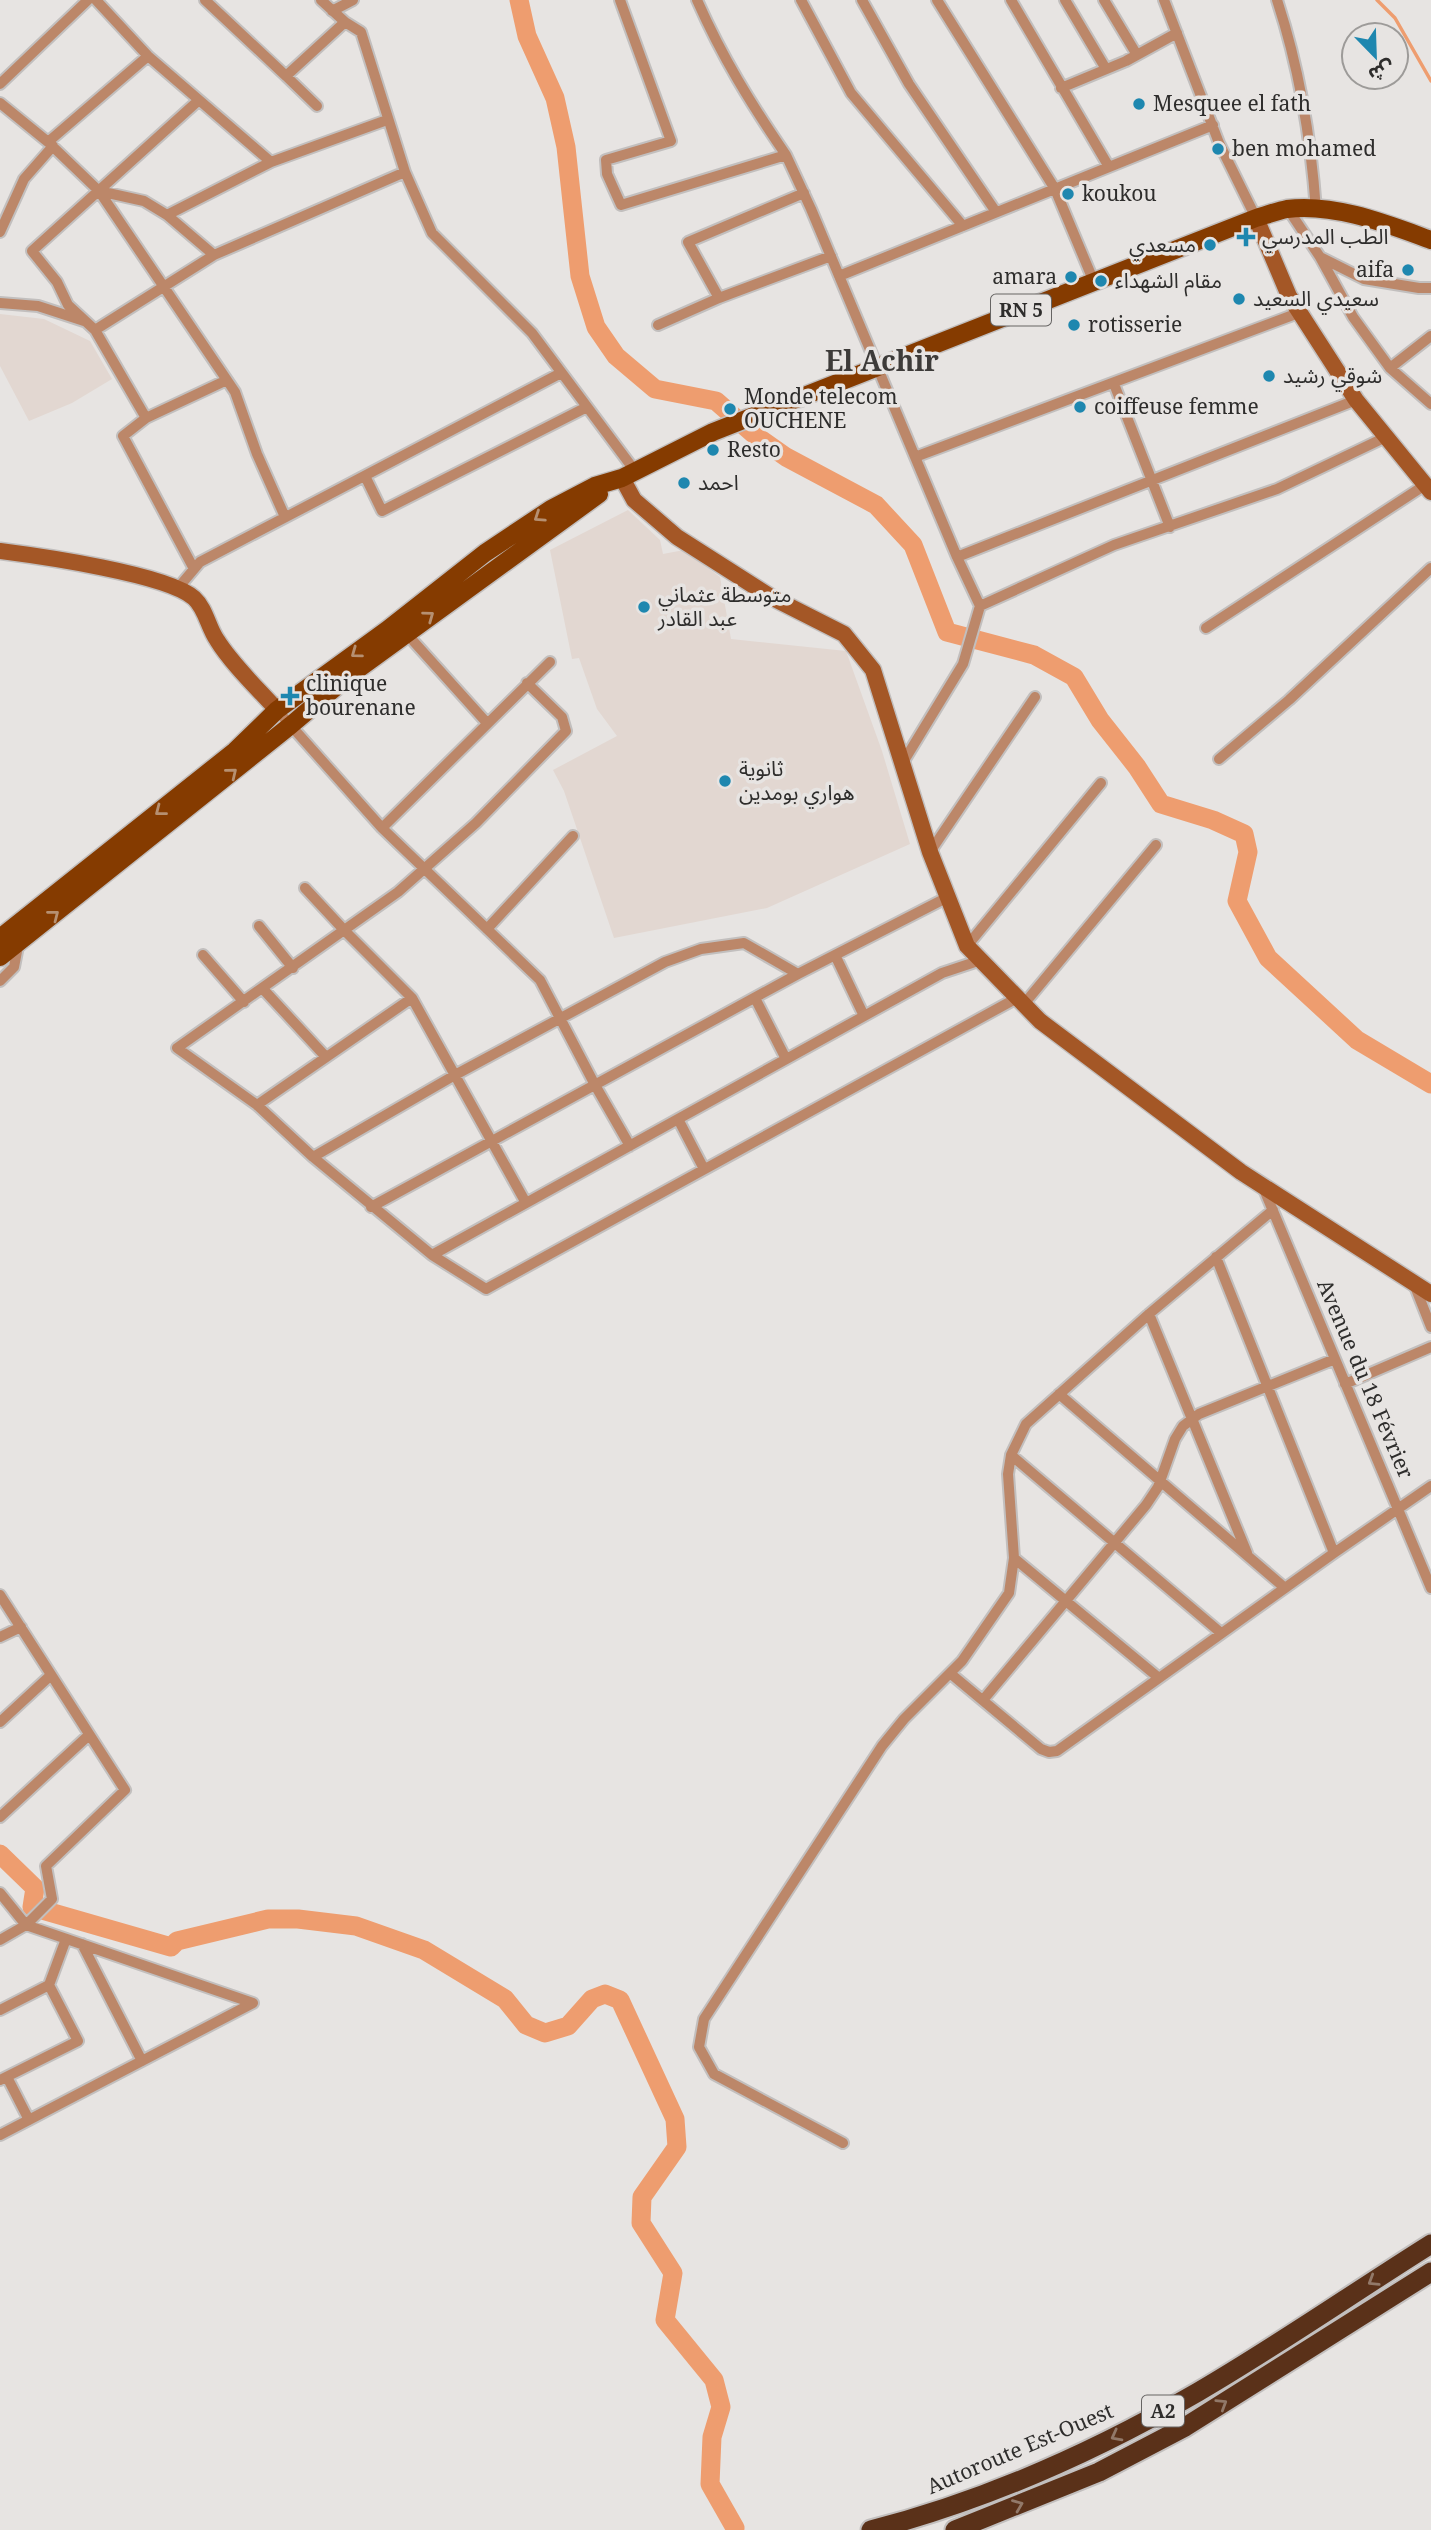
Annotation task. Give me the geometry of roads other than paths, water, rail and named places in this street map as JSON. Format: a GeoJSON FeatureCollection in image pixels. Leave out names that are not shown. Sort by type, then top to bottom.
{"type":"FeatureCollection","features":[{"type":"Feature","properties":{"kind":"highway","name":"Autoroute Est-Ouest"},"geometry":{"type":"LineString","coordinates":[[871,2530],[996,2488],[1088,2450],[1198,2392],[1431,2244]]}},
{"type":"Feature","properties":{"kind":"highway","name":"A2"},"geometry":{"type":"LineString","coordinates":[[955,2530],[1099,2472],[1185,2427],[1431,2272]]}},
{"type":"Feature","properties":{"kind":"main road","name":"RN 5"},"geometry":{"type":"LineString","coordinates":[[0,937],[235,751],[277,710],[387,630],[485,553],[551,509],[595,486],[629,474],[713,432],[1256,218],[1288,209],[1331,210],[1431,240]]}},
{"type":"Feature","properties":{"kind":"main road","name":"RN 5"},"geometry":{"type":"LineString","coordinates":[[0,957],[350,675],[629,474]]}},
{"type":"Feature","properties":{"kind":"street"},"geometry":{"type":"LineString","coordinates":[[0,84],[88,0]]}},
{"type":"Feature","properties":{"kind":"street"},"geometry":{"type":"LineString","coordinates":[[96,0],[148,56],[271,162]]}},
{"type":"Feature","properties":{"kind":"street"},"geometry":{"type":"LineString","coordinates":[[205,0],[317,106]]}},
{"type":"Feature","properties":{"kind":"street"},"geometry":{"type":"LineString","coordinates":[[321,0],[345,22],[361,32],[405,172],[432,233],[532,333],[587,407],[629,474],[634,500],[677,537],[771,597],[844,634],[873,670],[930,852],[967,946],[1040,1021],[1262,1186],[1431,1294]]}},
{"type":"Feature","properties":{"kind":"street"},"geometry":{"type":"LineString","coordinates":[[332,10],[353,0]]}},
{"type":"Feature","properties":{"kind":"street"},"geometry":{"type":"LineString","coordinates":[[620,0],[671,141],[606,160],[607,174],[621,205],[786,155]]}},
{"type":"Feature","properties":{"kind":"street"},"geometry":{"type":"LineString","coordinates":[[697,0],[718,48],[786,155],[804,192],[980,606],[963,664],[902,764]]}},
{"type":"Feature","properties":{"kind":"street"},"geometry":{"type":"LineString","coordinates":[[802,0],[851,93],[963,226]]}},
{"type":"Feature","properties":{"kind":"street"},"geometry":{"type":"LineString","coordinates":[[862,0],[909,84],[996,212]]}},
{"type":"Feature","properties":{"kind":"street"},"geometry":{"type":"LineString","coordinates":[[937,0],[1055,188],[1094,282]]}},
{"type":"Feature","properties":{"kind":"street"},"geometry":{"type":"LineString","coordinates":[[1011,0],[1109,167]]}},
{"type":"Feature","properties":{"kind":"street"},"geometry":{"type":"LineString","coordinates":[[1065,0],[1107,69]]}},
{"type":"Feature","properties":{"kind":"street"},"geometry":{"type":"LineString","coordinates":[[1104,0],[1137,55]]}},
{"type":"Feature","properties":{"kind":"street"},"geometry":{"type":"LineString","coordinates":[[1164,0],[1213,125],[1289,296],[1356,400],[1428,488],[1206,628]]}},
{"type":"Feature","properties":{"kind":"street"},"geometry":{"type":"LineString","coordinates":[[1278,0],[1287,29],[1312,160],[1315,210]]}},
{"type":"Feature","properties":{"kind":"street"},"geometry":{"type":"LineString","coordinates":[[286,76],[345,22]]}},
{"type":"Feature","properties":{"kind":"street"},"geometry":{"type":"LineString","coordinates":[[1061,88],[1137,55],[1177,33]]}},
{"type":"Feature","properties":{"kind":"street"},"geometry":{"type":"LineString","coordinates":[[0,232],[24,179],[51,144],[148,56]]}},
{"type":"Feature","properties":{"kind":"street"},"geometry":{"type":"LineString","coordinates":[[146,418],[95,330],[68,304],[57,282],[32,251],[199,100]]}},
{"type":"Feature","properties":{"kind":"street"},"geometry":{"type":"LineString","coordinates":[[0,103],[51,144],[99,191],[235,392],[257,454],[285,517]]}},
{"type":"Feature","properties":{"kind":"street"},"geometry":{"type":"LineString","coordinates":[[167,215],[271,162],[387,120]]}},
{"type":"Feature","properties":{"kind":"street"},"geometry":{"type":"LineString","coordinates":[[839,276],[1213,125]]}},
{"type":"Feature","properties":{"kind":"street"},"geometry":{"type":"LineString","coordinates":[[95,330],[214,255],[405,172]]}},
{"type":"Feature","properties":{"kind":"street"},"geometry":{"type":"LineString","coordinates":[[99,191],[144,201],[167,215],[214,255]]}},
{"type":"Feature","properties":{"kind":"street"},"geometry":{"type":"LineString","coordinates":[[719,298],[688,242],[804,192]]}},
{"type":"Feature","properties":{"kind":"street"},"geometry":{"type":"LineString","coordinates":[[1288,209],[1320,257],[1353,317],[1390,368],[1430,402]]}},
{"type":"Feature","properties":{"kind":"street"},"geometry":{"type":"LineString","coordinates":[[658,325],[719,298],[831,256]]}},
{"type":"Feature","properties":{"kind":"street"},"geometry":{"type":"LineString","coordinates":[[1320,257],[1364,279],[1431,288]]}},
{"type":"Feature","properties":{"kind":"street"},"geometry":{"type":"LineString","coordinates":[[0,303],[38,306],[86,321]]}},
{"type":"Feature","properties":{"kind":"street"},"geometry":{"type":"LineString","coordinates":[[915,457],[1301,312]]}},
{"type":"Feature","properties":{"kind":"street"},"geometry":{"type":"LineString","coordinates":[[1390,368],[1431,336]]}},
{"type":"Feature","properties":{"kind":"street"},"geometry":{"type":"LineString","coordinates":[[178,588],[200,562],[561,373]]}},
{"type":"Feature","properties":{"kind":"street"},"geometry":{"type":"LineString","coordinates":[[194,569],[123,436],[146,418],[227,380]]}},
{"type":"Feature","properties":{"kind":"street"},"geometry":{"type":"LineString","coordinates":[[1114,384],[1170,527]]}},
{"type":"Feature","properties":{"kind":"street"},"geometry":{"type":"LineString","coordinates":[[957,557],[1356,400]]}},
{"type":"Feature","properties":{"kind":"street"},"geometry":{"type":"LineString","coordinates":[[365,476],[382,511],[587,407]]}},
{"type":"Feature","properties":{"kind":"street"},"geometry":{"type":"LineString","coordinates":[[980,606],[1114,545],[1277,489],[1388,436]]}},
{"type":"Feature","properties":{"kind":"street"},"geometry":{"type":"LineString","coordinates":[[0,551],[127,573],[178,588],[193,597],[217,640],[382,828],[541,980],[630,1146]]}},
{"type":"Feature","properties":{"kind":"street"},"geometry":{"type":"LineString","coordinates":[[1219,759],[1289,700],[1431,568]]}},
{"type":"Feature","properties":{"kind":"street"},"geometry":{"type":"LineString","coordinates":[[406,633],[486,723]]}},
{"type":"Feature","properties":{"kind":"street"},"geometry":{"type":"LineString","coordinates":[[382,828],[550,662]]}},
{"type":"Feature","properties":{"kind":"street"},"geometry":{"type":"LineString","coordinates":[[527,683],[562,718],[566,731],[476,823],[398,892],[177,1048],[257,1105],[313,1157],[432,1255],[486,1289],[1020,1001],[1156,845]]}},
{"type":"Feature","properties":{"kind":"street"},"geometry":{"type":"LineString","coordinates":[[930,852],[1035,697]]}},
{"type":"Feature","properties":{"kind":"street"},"geometry":{"type":"LineString","coordinates":[[967,946],[1101,783]]}},
{"type":"Feature","properties":{"kind":"street"},"geometry":{"type":"LineString","coordinates":[[487,929],[573,836]]}},
{"type":"Feature","properties":{"kind":"street"},"geometry":{"type":"LineString","coordinates":[[305,888],[412,998],[526,1203]]}},
{"type":"Feature","properties":{"kind":"street"},"geometry":{"type":"LineString","coordinates":[[372,1207],[798,974],[948,897]]}},
{"type":"Feature","properties":{"kind":"street"},"geometry":{"type":"LineString","coordinates":[[260,926],[293,968]]}},
{"type":"Feature","properties":{"kind":"street"},"geometry":{"type":"LineString","coordinates":[[0,981],[14,967],[19,942]]}},
{"type":"Feature","properties":{"kind":"street"},"geometry":{"type":"LineString","coordinates":[[313,1157],[455,1075],[665,962],[701,949],[744,943],[798,974]]}},
{"type":"Feature","properties":{"kind":"street"},"geometry":{"type":"LineString","coordinates":[[203,955],[244,1002]]}},
{"type":"Feature","properties":{"kind":"street"},"geometry":{"type":"LineString","coordinates":[[835,955],[864,1016]]}},
{"type":"Feature","properties":{"kind":"street"},"geometry":{"type":"LineString","coordinates":[[432,1255],[942,973],[981,960]]}},
{"type":"Feature","properties":{"kind":"street"},"geometry":{"type":"LineString","coordinates":[[263,989],[326,1057]]}},
{"type":"Feature","properties":{"kind":"street"},"geometry":{"type":"LineString","coordinates":[[257,1105],[412,998]]}},
{"type":"Feature","properties":{"kind":"street"},"geometry":{"type":"LineString","coordinates":[[755,998],[786,1059]]}},
{"type":"Feature","properties":{"kind":"street"},"geometry":{"type":"LineString","coordinates":[[678,1119],[704,1170]]}},
{"type":"Feature","properties":{"kind":"street","name":"Avenue du 18 Février"},"geometry":{"type":"LineString","coordinates":[[1262,1186],[1431,1588]]}},
{"type":"Feature","properties":{"kind":"street"},"geometry":{"type":"LineString","coordinates":[[843,2143],[714,2074],[699,2047],[704,2018],[882,1746],[904,1720],[951,1674],[973,1647],[1009,1592],[1014,1558],[1008,1474],[1011,1455],[1026,1424],[1149,1314],[1273,1210]]}},
{"type":"Feature","properties":{"kind":"street"},"geometry":{"type":"LineString","coordinates":[[1216,1257],[1334,1553]]}},
{"type":"Feature","properties":{"kind":"street"},"geometry":{"type":"LineString","coordinates":[[1413,1283],[1431,1327]]}},
{"type":"Feature","properties":{"kind":"street"},"geometry":{"type":"LineString","coordinates":[[1149,1314],[1248,1556]]}},
{"type":"Feature","properties":{"kind":"street"},"geometry":{"type":"LineString","coordinates":[[1345,1384],[1431,1347]]}},
{"type":"Feature","properties":{"kind":"street"},"geometry":{"type":"LineString","coordinates":[[983,1700],[1153,1497],[1175,1439],[1183,1426],[1192,1418],[1335,1359]]}},
{"type":"Feature","properties":{"kind":"street"},"geometry":{"type":"LineString","coordinates":[[1059,1394],[1285,1588]]}},
{"type":"Feature","properties":{"kind":"street"},"geometry":{"type":"LineString","coordinates":[[1011,1455],[1221,1633]]}},
{"type":"Feature","properties":{"kind":"street"},"geometry":{"type":"LineString","coordinates":[[951,1674],[1041,1748],[1053,1752],[1431,1486]]}},
{"type":"Feature","properties":{"kind":"street"},"geometry":{"type":"LineString","coordinates":[[1014,1558],[1159,1678]]}},
{"type":"Feature","properties":{"kind":"street"},"geometry":{"type":"LineString","coordinates":[[0,1595],[125,1790],[46,1866],[52,1899],[26,1925],[0,1940]]}},
{"type":"Feature","properties":{"kind":"street"},"geometry":{"type":"LineString","coordinates":[[0,1637],[21,1628]]}},
{"type":"Feature","properties":{"kind":"street"},"geometry":{"type":"LineString","coordinates":[[0,1722],[51,1675]]}},
{"type":"Feature","properties":{"kind":"street"},"geometry":{"type":"LineString","coordinates":[[0,1817],[89,1735]]}},
{"type":"Feature","properties":{"kind":"street"},"geometry":{"type":"LineString","coordinates":[[0,1893],[26,1925],[253,2003],[0,2135]]}},
{"type":"Feature","properties":{"kind":"street"},"geometry":{"type":"LineString","coordinates":[[0,2010],[50,1985],[66,1939]]}},
{"type":"Feature","properties":{"kind":"street"},"geometry":{"type":"LineString","coordinates":[[82,1944],[142,2061]]}},
{"type":"Feature","properties":{"kind":"street"},"geometry":{"type":"LineString","coordinates":[[29,2120],[4,2079],[78,2041],[50,1985]]}},
{"type":"Feature","properties":{"kind":"waterway"},"geometry":{"type":"LineString","coordinates":[[519,0],[527,36],[555,98],[566,147],[580,276],[596,327],[616,356],[655,389],[716,401],[756,436],[786,457],[876,505],[913,545],[947,632],[1034,655],[1074,677],[1100,720],[1137,767],[1161,804],[1213,820],[1244,834],[1248,852],[1237,901],[1268,958],[1357,1040],[1431,1084]]}},
{"type":"Feature","properties":{"kind":"waterway"},"geometry":{"type":"LineString","coordinates":[[1377,0],[1395,18],[1431,81]]}},
{"type":"Feature","properties":{"kind":"waterway"},"geometry":{"type":"LineString","coordinates":[[0,1854],[35,1888],[32,1907],[171,1947],[177,1941],[268,1919],[298,1919],[356,1926],[424,1950],[505,1999],[526,2025],[545,2033],[568,2026],[592,1999],[605,1994],[620,2000],[675,2119],[677,2147],[642,2197],[641,2223],[673,2273],[665,2320],[714,2380],[721,2407],[712,2437],[710,2484],[735,2528]]}},
{"type":"Feature","properties":{"kind":"place","name":"Mesquee el fath"},"geometry":{"type":"Point","coordinates":[1139,104]}},
{"type":"Feature","properties":{"kind":"place","name":"ben mohamed"},"geometry":{"type":"Point","coordinates":[1218,149]}},
{"type":"Feature","properties":{"kind":"place","name":"koukou"},"geometry":{"type":"Point","coordinates":[1068,194]}},
{"type":"Feature","properties":{"kind":"place","name":"الطب المدرسي"},"geometry":{"type":"Point","coordinates":[1246,237]}},
{"type":"Feature","properties":{"kind":"place","name":"مسعدي"},"geometry":{"type":"Point","coordinates":[1210,245]}},
{"type":"Feature","properties":{"kind":"place","name":"aifa"},"geometry":{"type":"Point","coordinates":[1408,270]}},
{"type":"Feature","properties":{"kind":"place","name":"amara"},"geometry":{"type":"Point","coordinates":[1071,277]}},
{"type":"Feature","properties":{"kind":"place","name":"مقام الشهداء"},"geometry":{"type":"Point","coordinates":[1101,281]}},
{"type":"Feature","properties":{"kind":"place","name":"سعيدي السعيد"},"geometry":{"type":"Point","coordinates":[1239,299]}},
{"type":"Feature","properties":{"kind":"place","name":"rotisserie"},"geometry":{"type":"Point","coordinates":[1074,325]}},
{"type":"Feature","properties":{"kind":"place","name":"شوقي رشيد"},"geometry":{"type":"Point","coordinates":[1269,376]}},
{"type":"Feature","properties":{"kind":"place","name":"coiffeuse femme"},"geometry":{"type":"Point","coordinates":[1080,407]}},
{"type":"Feature","properties":{"kind":"place","name":"Monde telecom OUCHENE"},"geometry":{"type":"Point","coordinates":[730,409]}},
{"type":"Feature","properties":{"kind":"place","name":"Resto"},"geometry":{"type":"Point","coordinates":[713,450]}},
{"type":"Feature","properties":{"kind":"place","name":"احمد"},"geometry":{"type":"Point","coordinates":[684,483]}},
{"type":"Feature","properties":{"kind":"place","name":"متوسطة عثماني عبد القادر"},"geometry":{"type":"Point","coordinates":[644,607]}},
{"type":"Feature","properties":{"kind":"place","name":"clinique bourenane"},"geometry":{"type":"Point","coordinates":[290,696]}},
{"type":"Feature","properties":{"kind":"place","name":"ثانوية هواري بومدين"},"geometry":{"type":"Point","coordinates":[725,781]}},
{"type":"Feature","properties":{"kind":"district","name":"El Achir"},"geometry":{"type":"Point","coordinates":[882,361]}}]}
